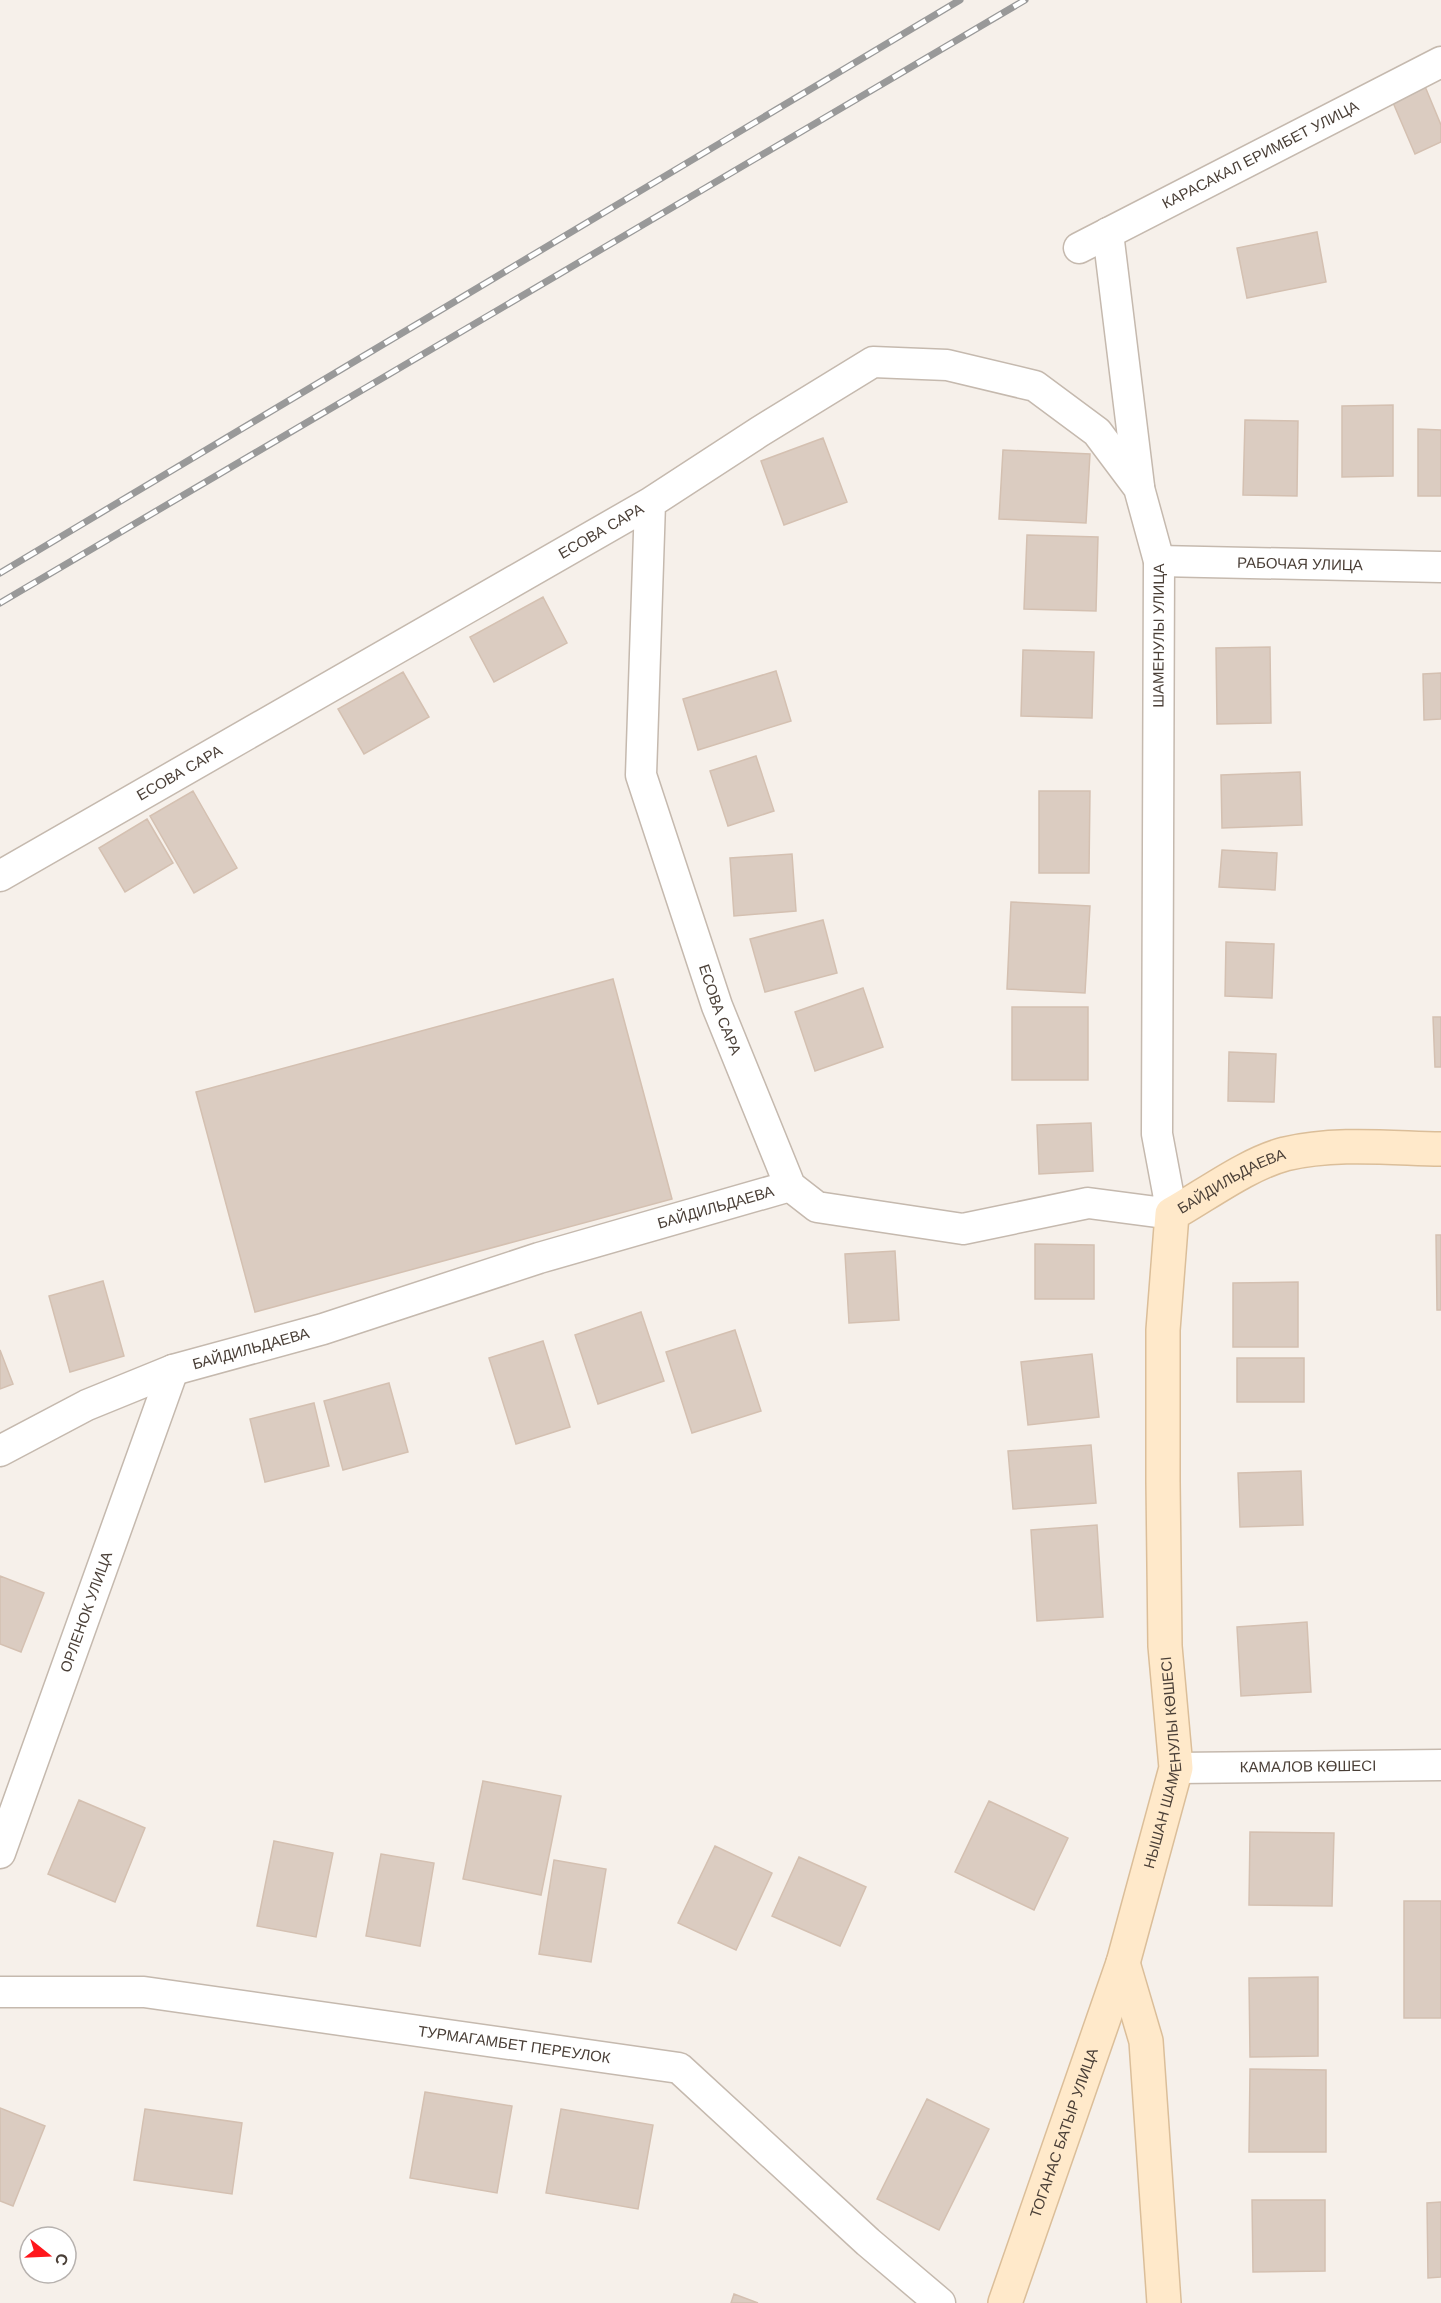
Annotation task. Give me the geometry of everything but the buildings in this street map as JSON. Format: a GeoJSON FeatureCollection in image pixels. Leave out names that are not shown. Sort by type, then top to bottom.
{"type":"FeatureCollection","features":[{"type":"Feature","properties":{"kind":"street","name":"КАРАСАКАЛ ЕРИМБЕТ УЛИЦА"},"geometry":{"type":"LineString","coordinates":[[1079,248],[1441,62]]}},
{"type":"Feature","properties":{"kind":"street"},"geometry":{"type":"LineString","coordinates":[[1108,233],[1139,488]]}},
{"type":"Feature","properties":{"kind":"street","name":"ШАМЕНУЛЫ УЛИЦА"},"geometry":{"type":"LineString","coordinates":[[650,503],[873,362],[947,365],[1035,386],[1097,432],[1139,488],[1159,561],[1157,1134],[1172,1214]]}},
{"type":"Feature","properties":{"kind":"street","name":"ЕСОВА САРА"},"geometry":{"type":"LineString","coordinates":[[0,876],[650,503]]}},
{"type":"Feature","properties":{"kind":"street","name":"ЕСОВА САРА"},"geometry":{"type":"LineString","coordinates":[[650,503],[641,775],[717,1006],[790,1186]]}},
{"type":"Feature","properties":{"kind":"street","name":"РАБОЧАЯ УЛИЦА"},"geometry":{"type":"LineString","coordinates":[[1159,561],[1441,567]]}},
{"type":"Feature","properties":{"kind":"street","name":"БАЙДИЛЬДАЕВА"},"geometry":{"type":"LineString","coordinates":[[0,1451],[87,1405],[172,1370],[323,1329],[539,1258],[790,1186],[817,1207],[963,1229],[1088,1203],[1172,1214],[1246,1170],[1284,1154],[1338,1147],[1441,1149]]}},
{"type":"Feature","properties":{"kind":"street","name":"НЫШАН ШАМЕНУЛЫ КӨШЕСІ"},"geometry":{"type":"LineString","coordinates":[[1123,1963],[1176,1768],[1165,1646],[1163,1482],[1163,1330],[1172,1214]]}},
{"type":"Feature","properties":{"kind":"street","name":"ОРЛЕНОК УЛИЦА"},"geometry":{"type":"LineString","coordinates":[[0,1853],[172,1370]]}},
{"type":"Feature","properties":{"kind":"street","name":"КАМАЛОВ КӨШЕСІ"},"geometry":{"type":"LineString","coordinates":[[1176,1768],[1441,1765]]}},
{"type":"Feature","properties":{"kind":"street"},"geometry":{"type":"LineString","coordinates":[[1123,1963],[1146,2041],[1164,2303]]}},
{"type":"Feature","properties":{"kind":"street","name":"ТОГАНАС БАТЫР УЛИЦА"},"geometry":{"type":"LineString","coordinates":[[1005,2303],[1123,1963]]}},
{"type":"Feature","properties":{"kind":"street","name":"ТУРМАГАМБЕТ ПЕРЕУЛОК"},"geometry":{"type":"LineString","coordinates":[[0,1992],[144,1992],[679,2068],[868,2242],[940,2303]]}},
{"type":"Feature","properties":{"kind":"railway"},"geometry":{"type":"LineString","coordinates":[[0,573],[960,0]]}},
{"type":"Feature","properties":{"kind":"railway"},"geometry":{"type":"LineString","coordinates":[[0,603],[1025,0]]}}]}
